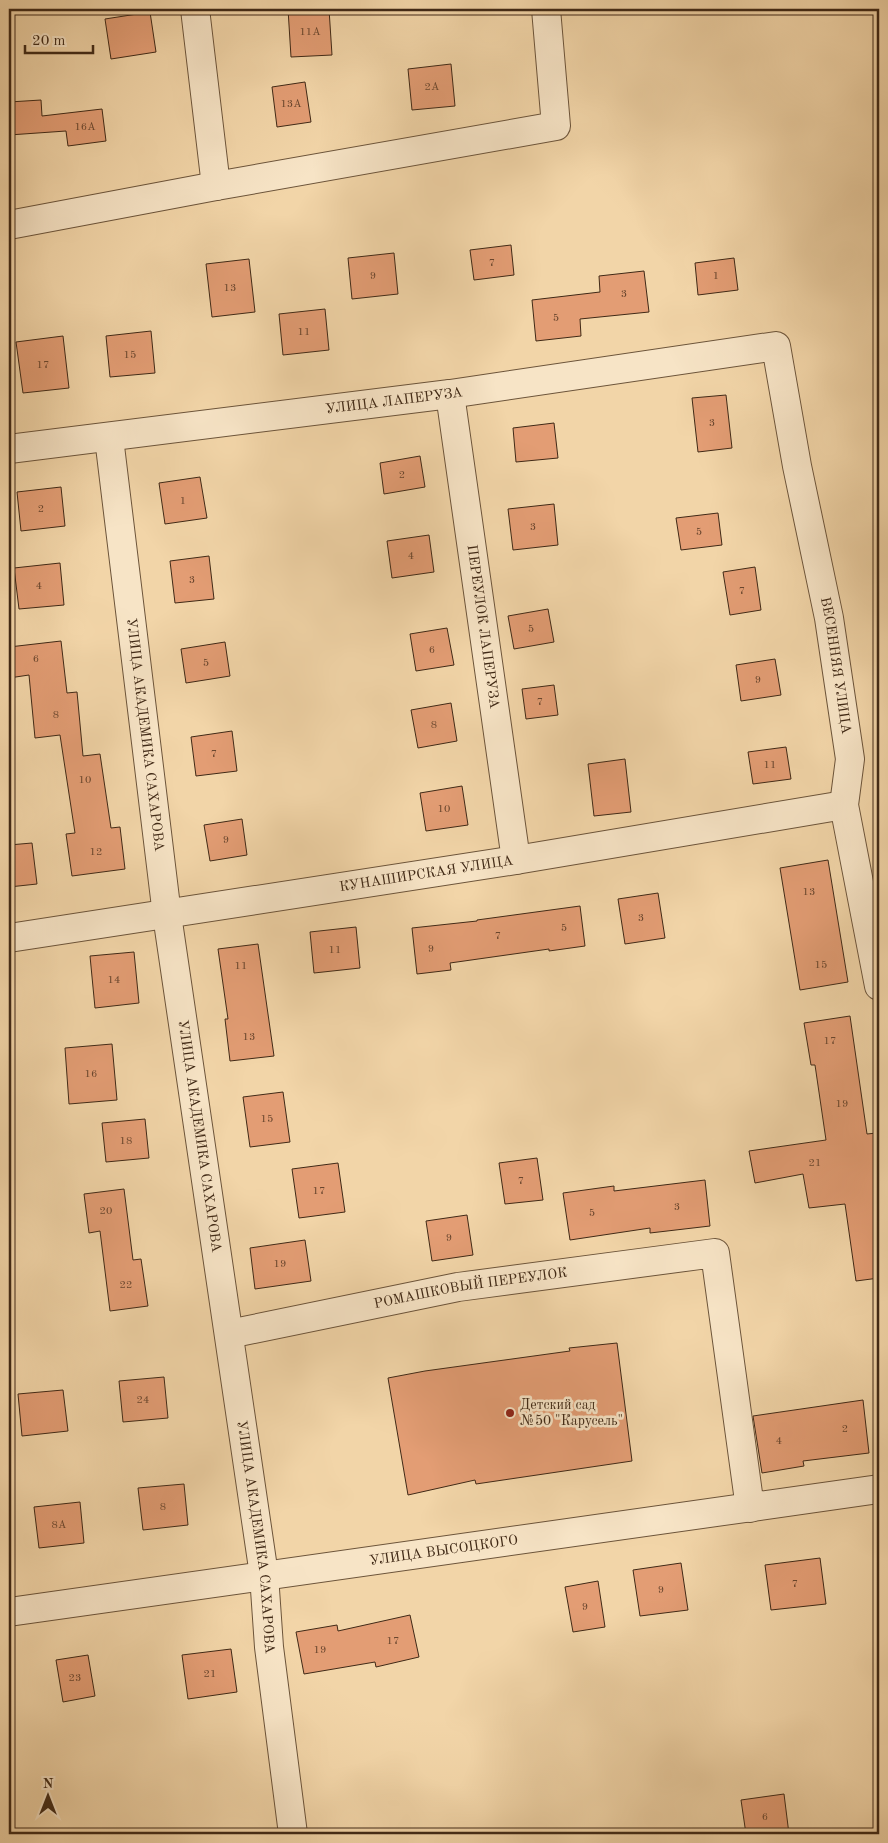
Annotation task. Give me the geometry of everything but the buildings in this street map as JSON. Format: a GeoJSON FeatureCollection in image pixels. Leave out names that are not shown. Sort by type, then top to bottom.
{"type":"FeatureCollection","features":[{"type":"Feature","properties":{"kind":"street"},"geometry":{"type":"LineString","coordinates":[[194,9],[216,186]]}},
{"type":"Feature","properties":{"kind":"street"},"geometry":{"type":"LineString","coordinates":[[9,225],[216,186],[556,126],[546,9]]}},
{"type":"Feature","properties":{"kind":"street","name":"УЛИЦА ЛАПЕРУЗА"},"geometry":{"type":"LineString","coordinates":[[9,449],[450,394],[776,346]]}},
{"type":"Feature","properties":{"kind":"street","name":"ВЕСЕННЯЯ УЛИЦА"},"geometry":{"type":"LineString","coordinates":[[776,346],[797,466],[829,618],[850,760],[844,805],[879,986]]}},
{"type":"Feature","properties":{"kind":"street","name":"ПЕРЕУЛОК ЛАПЕРУЗА"},"geometry":{"type":"LineString","coordinates":[[450,394],[516,860]]}},
{"type":"Feature","properties":{"kind":"street","name":"УЛИЦА АКАДЕМИКА САХАРОВА"},"geometry":{"type":"LineString","coordinates":[[109,438],[167,915],[264,1575],[269,1647],[293,1834]]}},
{"type":"Feature","properties":{"kind":"street","name":"КУНАШИРСКАЯ УЛИЦА"},"geometry":{"type":"LineString","coordinates":[[9,938],[516,860],[844,805]]}},
{"type":"Feature","properties":{"kind":"street","name":"РОМАШКОВЫЙ ПЕРЕУЛОК"},"geometry":{"type":"LineString","coordinates":[[229,1334],[458,1287],[715,1253],[750,1508]]}},
{"type":"Feature","properties":{"kind":"street","name":"УЛИЦА ВЫСОЦКОГО"},"geometry":{"type":"LineString","coordinates":[[9,1612],[879,1489]]}},
{"type":"Feature","properties":{"kind":"place","name":"Детский сад №50 \"Карусель\""},"geometry":{"type":"Point","coordinates":[510,1413]}}]}
